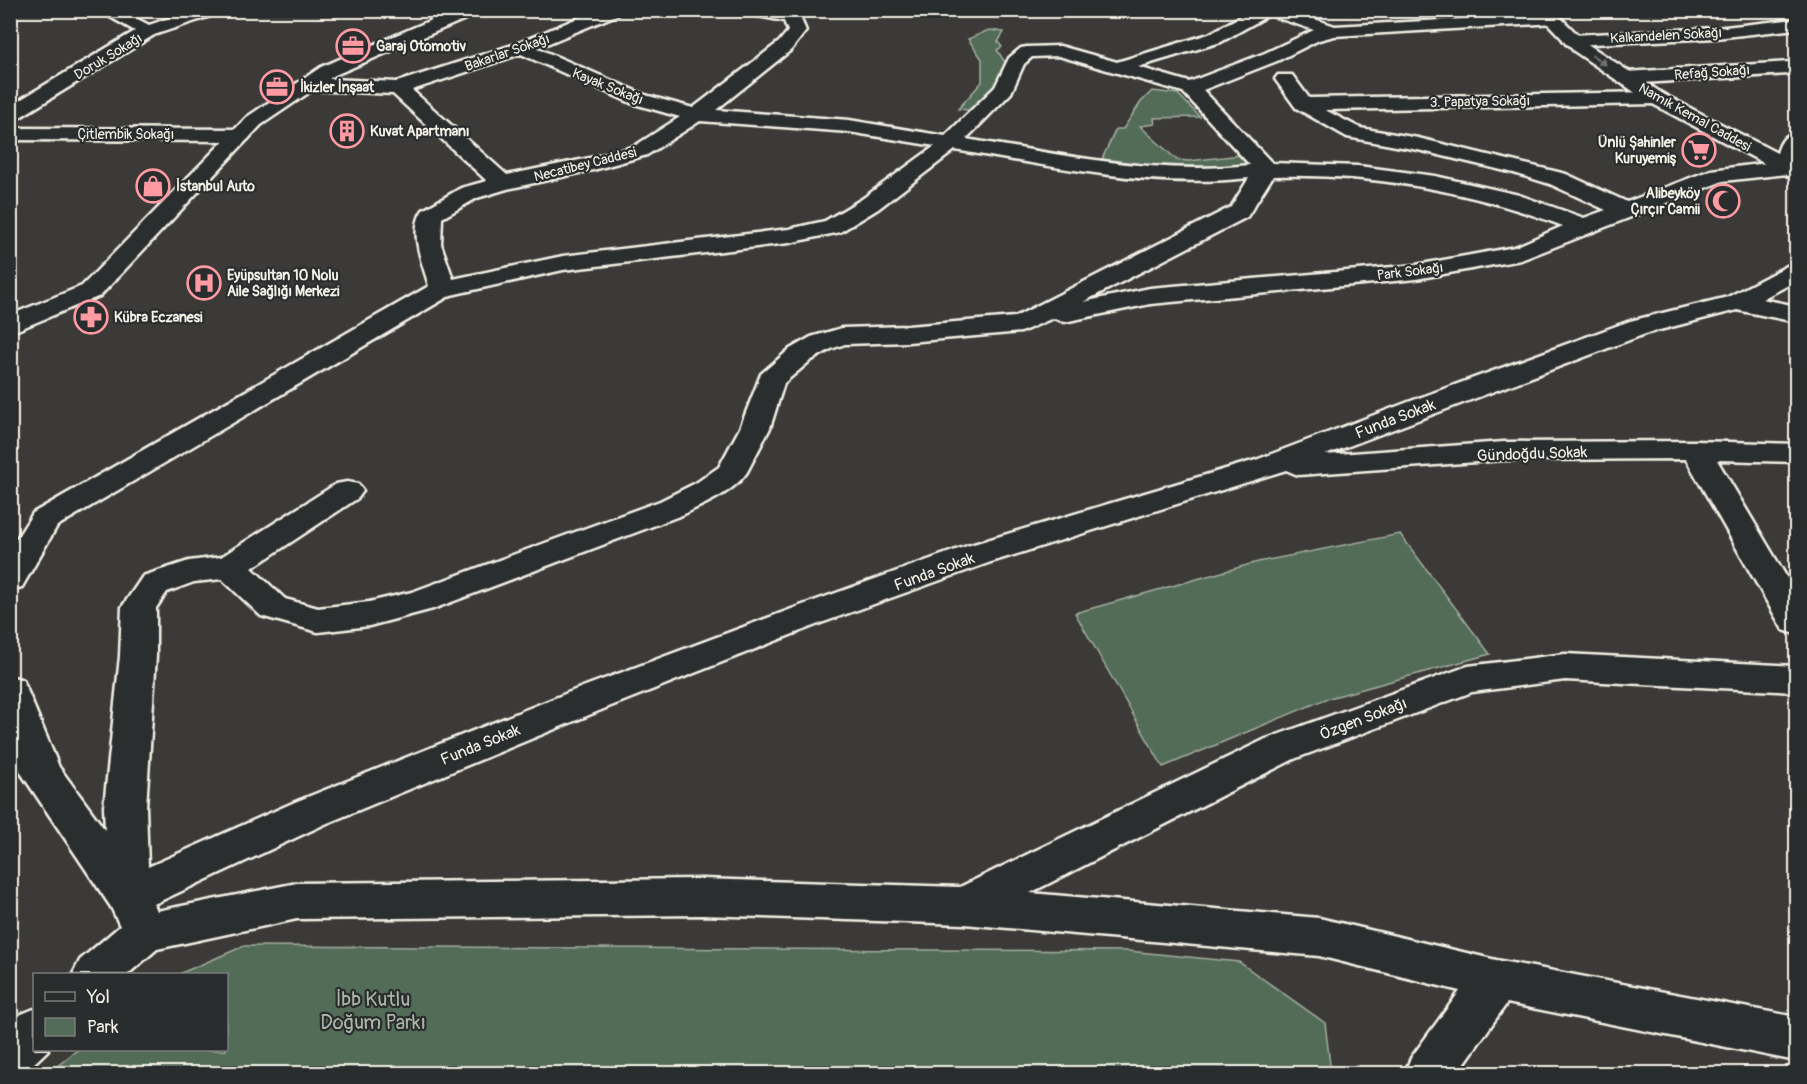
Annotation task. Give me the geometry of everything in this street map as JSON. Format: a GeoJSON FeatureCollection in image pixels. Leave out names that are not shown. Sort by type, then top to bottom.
{"type":"FeatureCollection","features":[{"type":"Feature","properties":{"kind":"street"},"geometry":{"type":"LineString","coordinates":[[106,10],[148,31]]}},
{"type":"Feature","properties":{"kind":"street","name":"Doruk Sokağı"},"geometry":{"type":"LineString","coordinates":[[10,115],[148,31],[211,10]]}},
{"type":"Feature","properties":{"kind":"street","name":"Bakarlar Sokağı"},"geometry":{"type":"LineString","coordinates":[[398,88],[522,48],[613,10]]}},
{"type":"Feature","properties":{"kind":"street"},"geometry":{"type":"LineString","coordinates":[[753,10],[792,14]]}},
{"type":"Feature","properties":{"kind":"street"},"geometry":{"type":"LineString","coordinates":[[1119,67],[1215,38],[1268,10],[1334,31]]}},
{"type":"Feature","properties":{"kind":"street"},"geometry":{"type":"LineString","coordinates":[[10,325],[91,291],[254,121],[328,71],[461,12]]}},
{"type":"Feature","properties":{"kind":"street","name":"Necatibey Caddesi"},"geometry":{"type":"LineString","coordinates":[[443,289],[429,244],[431,215],[469,193],[502,183],[593,164],[640,151],[697,115],[785,46],[796,31],[792,14]]}},
{"type":"Feature","properties":{"kind":"street"},"geometry":{"type":"LineString","coordinates":[[1190,88],[1271,57],[1313,36],[1334,31],[1547,15]]}},
{"type":"Feature","properties":{"kind":"street","name":"Namık Kemal Caddesi"},"geometry":{"type":"LineString","coordinates":[[1547,15],[1572,40],[1656,98],[1792,169]]}},
{"type":"Feature","properties":{"kind":"street","name":"Kalkandelen Sokağı"},"geometry":{"type":"LineString","coordinates":[[1572,40],[1716,33],[1797,24]]}},
{"type":"Feature","properties":{"kind":"street","name":"Kayak Sokağı"},"geometry":{"type":"LineString","coordinates":[[522,48],[638,99],[697,115],[849,126],[1108,169],[1150,173],[1223,174],[1266,169],[1338,171],[1469,188],[1538,207],[1584,226]]}},
{"type":"Feature","properties":{"kind":"street"},"geometry":{"type":"LineString","coordinates":[[10,579],[44,520],[443,289],[563,263],[789,236],[831,227],[870,204],[942,151],[1004,90],[1016,62],[1027,52],[1060,51],[1190,88],[1266,169],[1239,212],[1021,324],[842,336],[821,343],[800,355],[771,380],[755,428],[732,471],[707,490],[671,508],[421,600],[369,614],[318,620],[273,608],[230,567]]}},
{"type":"Feature","properties":{"kind":"street","name":"Refağ Sokağı"},"geometry":{"type":"LineString","coordinates":[[1626,78],[1790,68],[1797,70]]}},
{"type":"Feature","properties":{"kind":"street"},"geometry":{"type":"LineString","coordinates":[[1285,80],[1304,104],[1354,134],[1418,144],[1520,168],[1558,179],[1626,210]]}},
{"type":"Feature","properties":{"kind":"street"},"geometry":{"type":"LineString","coordinates":[[309,84],[398,88],[502,183]]}},
{"type":"Feature","properties":{"kind":"street","name":"3. Papatya Sokağı"},"geometry":{"type":"LineString","coordinates":[[1304,104],[1656,98]]}},
{"type":"Feature","properties":{"kind":"street","name":"Çitlembik Sokağı"},"geometry":{"type":"LineString","coordinates":[[10,134],[241,135]]}},
{"type":"Feature","properties":{"kind":"street"},"geometry":{"type":"LineString","coordinates":[[1792,169],[1788,150],[1797,138]]}},
{"type":"Feature","properties":{"kind":"street","name":"Park Sokağı"},"geometry":{"type":"LineString","coordinates":[[1021,324],[1150,296],[1416,272],[1521,253],[1584,226],[1719,175],[1792,169]]}},
{"type":"Feature","properties":{"kind":"street"},"geometry":{"type":"LineString","coordinates":[[1737,302],[1797,271]]}},
{"type":"Feature","properties":{"kind":"street","name":"Funda Sokak"},"geometry":{"type":"LineString","coordinates":[[136,914],[310,813],[592,698],[809,615],[979,555],[1268,467],[1429,404],[1639,327],[1737,302],[1797,314]]}},
{"type":"Feature","properties":{"kind":"street"},"geometry":{"type":"LineString","coordinates":[[1696,450],[1797,622]]}},
{"type":"Feature","properties":{"kind":"street","name":"Gündoğdu Sokak"},"geometry":{"type":"LineString","coordinates":[[1268,467],[1504,451],[1696,450],[1797,453]]}},
{"type":"Feature","properties":{"kind":"street"},"geometry":{"type":"LineString","coordinates":[[97,973],[136,914],[125,807],[138,656],[139,607],[155,584],[189,572],[230,567],[347,491]]}},
{"type":"Feature","properties":{"kind":"street","name":"Özgen Sokağı"},"geometry":{"type":"LineString","coordinates":[[964,906],[1280,749],[1468,679],[1565,667],[1797,679]]}},
{"type":"Feature","properties":{"kind":"street"},"geometry":{"type":"LineString","coordinates":[[10,689],[41,773],[136,914]]}},
{"type":"Feature","properties":{"kind":"street"},"geometry":{"type":"LineString","coordinates":[[136,914],[297,901],[702,897],[964,906],[1319,937],[1496,980],[1797,1039]]}},
{"type":"Feature","properties":{"kind":"street"},"geometry":{"type":"LineString","coordinates":[[1428,1074],[1496,980]]}},
{"type":"Feature","properties":{"kind":"street"},"geometry":{"type":"LineString","coordinates":[[10,1053],[33,1032]]}},
{"type":"Feature","properties":{"kind":"green space"},"geometry":{"type":"Polygon","coordinates":[[[989,30],[1004,32],[998,42],[1002,47],[997,50],[1006,64],[1004,75],[977,111],[958,109],[982,82],[982,59],[968,39],[989,30]]]}},
{"type":"Feature","properties":{"kind":"green space"},"geometry":{"type":"Polygon","coordinates":[[[1152,91],[1178,94],[1200,117],[1154,118],[1155,124],[1140,126],[1177,160],[1189,161],[1241,155],[1251,167],[1149,165],[1102,159],[1116,129],[1123,129],[1141,102],[1152,91]]]}},
{"type":"Feature","properties":{"kind":"green space"},"geometry":{"type":"Polygon","coordinates":[[[1400,534],[1490,654],[1326,699],[1163,767],[1075,613],[1258,562],[1400,534]]]}},
{"type":"Feature","properties":{"kind":"green space","name":"İbb Kutlu Doğum Parkı"},"geometry":{"type":"Polygon","coordinates":[[[244,946],[1128,951],[1239,962],[1325,1023],[1331,1073],[49,1073],[76,1051],[228,1051],[228,973],[181,973],[244,946]]]}},
{"type":"Feature","properties":{"kind":"place","name":"Garaj Otomotiv"},"geometry":{"type":"Point","coordinates":[353,46]}},
{"type":"Feature","properties":{"kind":"place","name":"İkizler İnşaat"},"geometry":{"type":"Point","coordinates":[277,87]}},
{"type":"Feature","properties":{"kind":"place","name":"Kuvat Apartmanı"},"geometry":{"type":"Point","coordinates":[347,131]}},
{"type":"Feature","properties":{"kind":"place","name":"Ünlü Şahinler Kuruyemiş"},"geometry":{"type":"Point","coordinates":[1699,150]}},
{"type":"Feature","properties":{"kind":"place","name":"İstanbul Auto"},"geometry":{"type":"Point","coordinates":[153,186]}},
{"type":"Feature","properties":{"kind":"place","name":"Alibeyköy Çırçır Camii"},"geometry":{"type":"Point","coordinates":[1723,201]}},
{"type":"Feature","properties":{"kind":"place","name":"Eyüpsultan 10 Nolu Aile Sağlığı Merkezi"},"geometry":{"type":"Point","coordinates":[204,283]}},
{"type":"Feature","properties":{"kind":"place","name":"Kübra Eczanesi"},"geometry":{"type":"Point","coordinates":[91,317]}}]}
